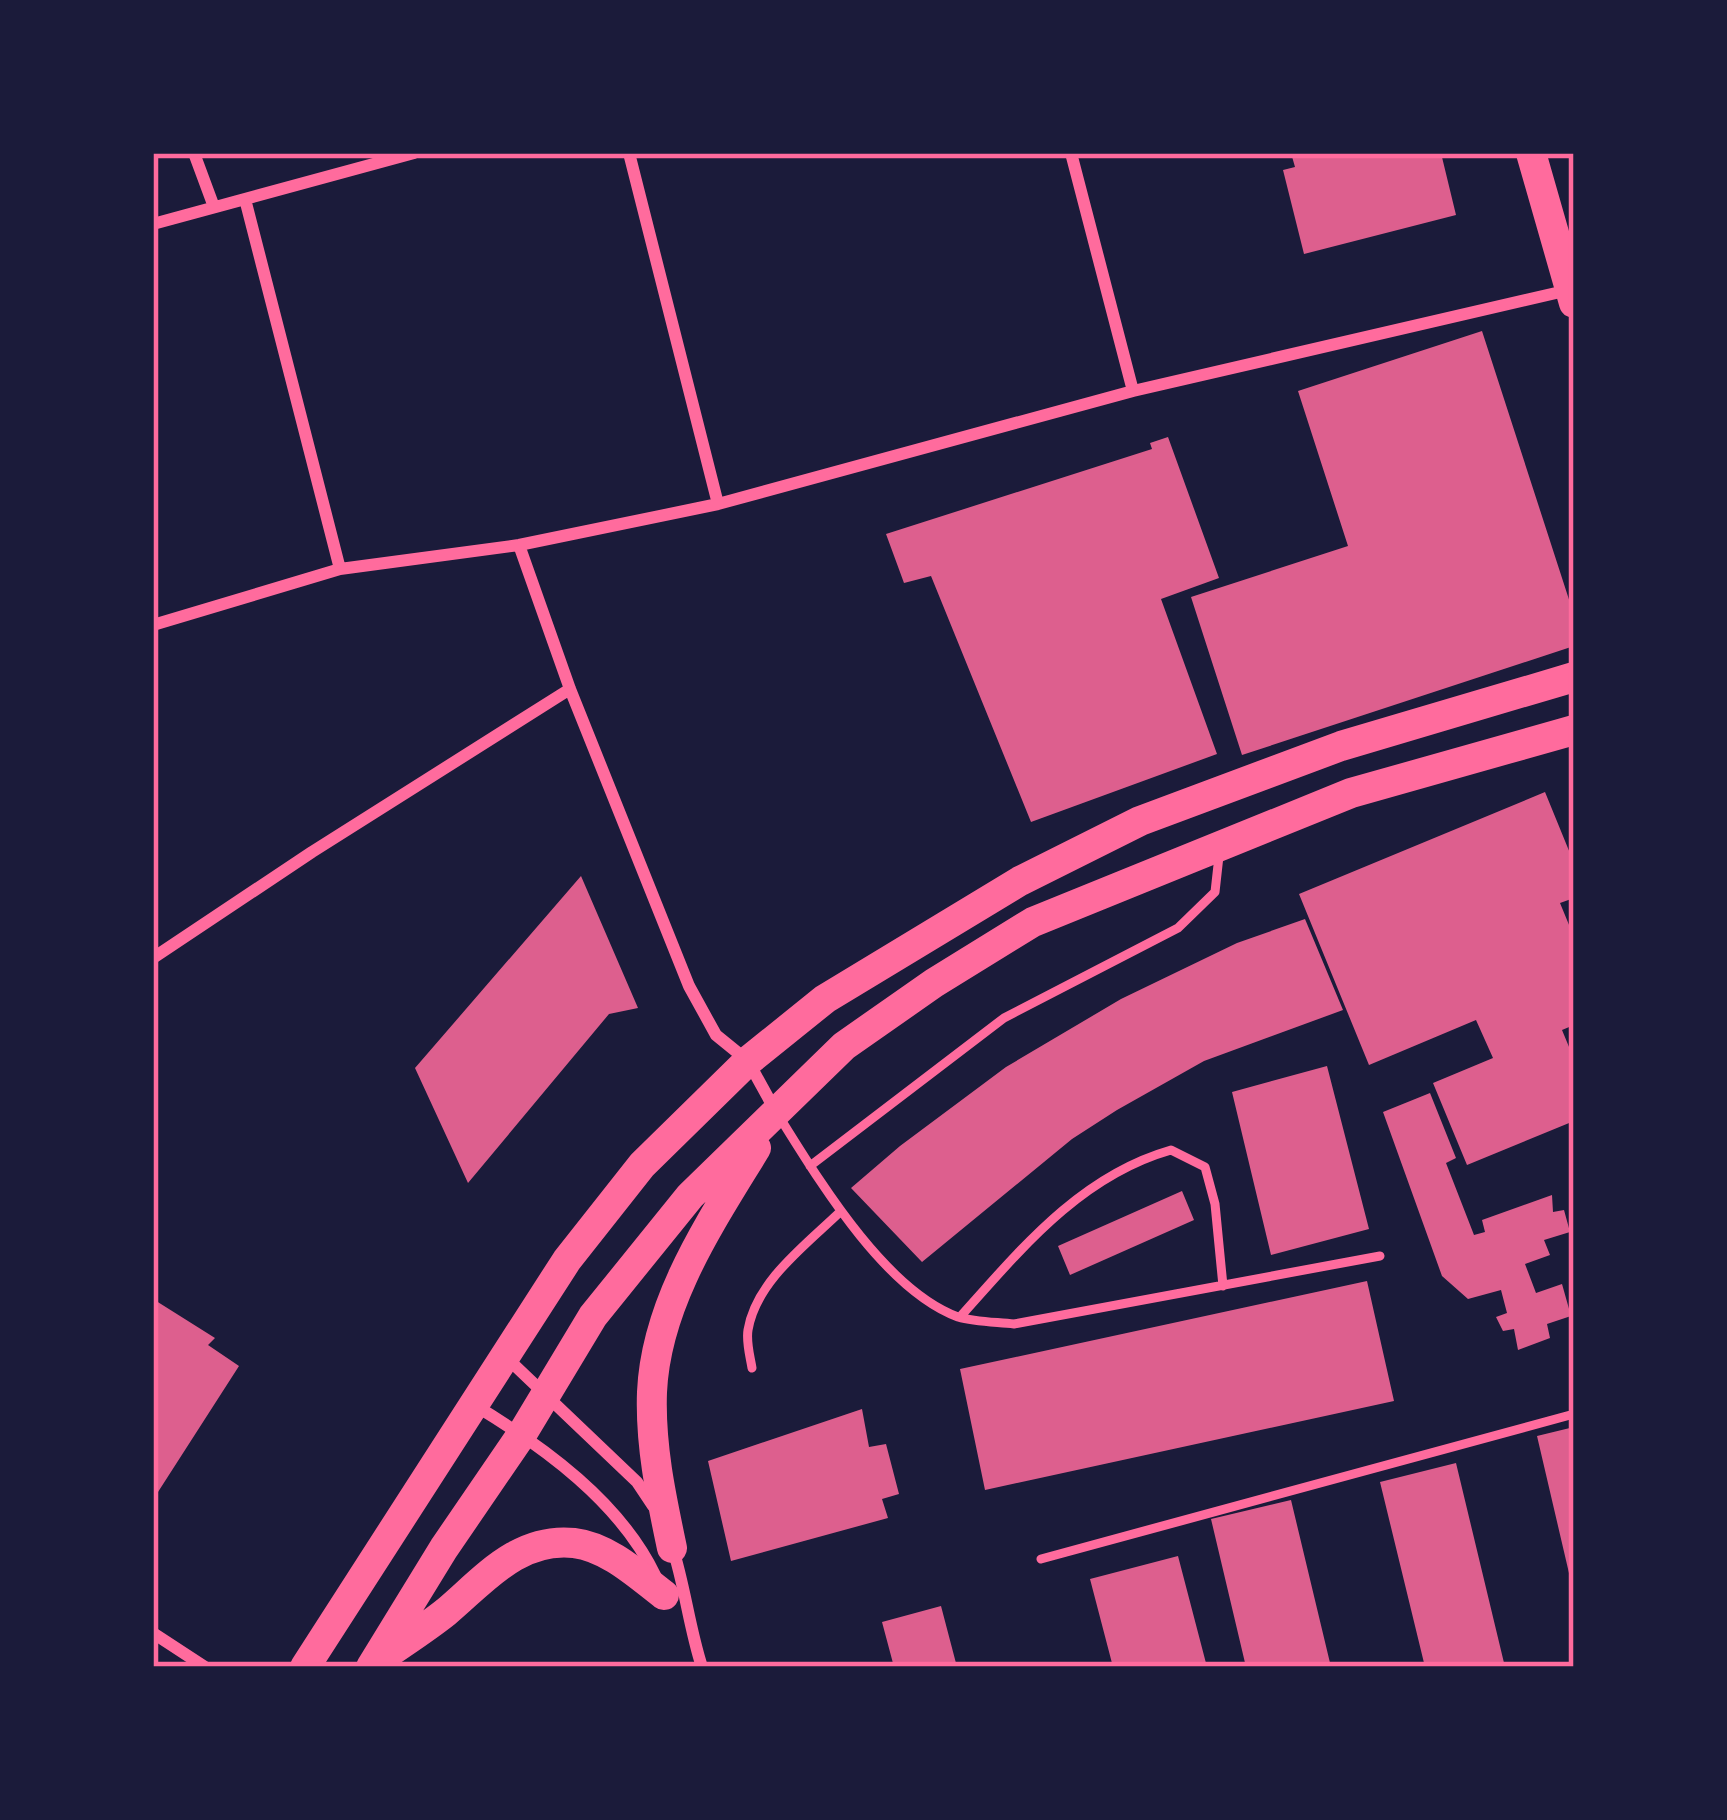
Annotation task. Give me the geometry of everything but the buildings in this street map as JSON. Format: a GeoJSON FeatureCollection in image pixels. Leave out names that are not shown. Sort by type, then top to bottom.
{"type":"FeatureCollection","features":[{"type":"Feature","properties":{"kind":"main road"},"geometry":{"type":"LineString","coordinates":[[1531,153],[1572,297]]}},
{"type":"Feature","properties":{"kind":"main road"},"geometry":{"type":"LineString","coordinates":[[305,1667],[567,1260],[642,1165],[748,1061],[825,999],[1020,881],[1140,820],[1341,746],[1567,680]]}},
{"type":"Feature","properties":{"kind":"main road"},"geometry":{"type":"LineString","coordinates":[[373,1665],[593,1316],[690,1196],[844,1046],[1033,922],[1352,793],[1574,730]]}},
{"type":"Feature","properties":{"kind":"main road"},"geometry":{"type":"LineString","coordinates":[[673,1547],[656,1472],[652,1391],[661,1331],[697,1246],[777,1113]]}},
{"type":"Feature","properties":{"kind":"main road"},"geometry":{"type":"LineString","coordinates":[[373,1665],[444,1613],[500,1562],[537,1546],[575,1543],[613,1557],[664,1595]]}},
{"type":"Feature","properties":{"kind":"street"},"geometry":{"type":"LineString","coordinates":[[194,153],[214,207]]}},
{"type":"Feature","properties":{"kind":"street"},"geometry":{"type":"LineString","coordinates":[[153,224],[413,153]]}},
{"type":"Feature","properties":{"kind":"street"},"geometry":{"type":"LineString","coordinates":[[629,153],[718,504]]}},
{"type":"Feature","properties":{"kind":"street"},"geometry":{"type":"LineString","coordinates":[[1071,153],[1133,391]]}},
{"type":"Feature","properties":{"kind":"street"},"geometry":{"type":"LineString","coordinates":[[245,199],[340,569]]}},
{"type":"Feature","properties":{"kind":"street"},"geometry":{"type":"LineString","coordinates":[[153,625],[340,569],[519,545],[718,504],[1133,391],[1572,297]]}},
{"type":"Feature","properties":{"kind":"street"},"geometry":{"type":"LineString","coordinates":[[519,545],[569,689],[689,986],[716,1035],[748,1061],[777,1113]]}},
{"type":"Feature","properties":{"kind":"street"},"geometry":{"type":"LineString","coordinates":[[153,958],[569,689]]}},
{"type":"Feature","properties":{"kind":"street"},"geometry":{"type":"LineString","coordinates":[[507,1358],[637,1482],[658,1513],[685,1588],[688,1626],[702,1667]]}},
{"type":"Feature","properties":{"kind":"street"},"geometry":{"type":"LineString","coordinates":[[476,1406],[522,1434],[605,1505],[631,1534],[664,1595],[688,1626]]}},
{"type":"Feature","properties":{"kind":"street"},"geometry":{"type":"LineString","coordinates":[[153,1634],[205,1667]]}},
{"type":"Feature","properties":{"kind":"lane"},"geometry":{"type":"LineString","coordinates":[[810,1166],[1004,1018],[1178,928],[1215,892],[1220,849]]}},
{"type":"Feature","properties":{"kind":"lane"},"geometry":{"type":"LineString","coordinates":[[777,1113],[841,1211],[912,1292],[960,1317],[1014,1324],[1380,1256]]}},
{"type":"Feature","properties":{"kind":"lane"},"geometry":{"type":"LineString","coordinates":[[960,1317],[1047,1220],[1138,1159],[1171,1150],[1205,1167],[1215,1204],[1222,1286]]}},
{"type":"Feature","properties":{"kind":"lane"},"geometry":{"type":"LineString","coordinates":[[752,1368],[747,1334],[755,1307],[773,1278],[841,1211]]}},
{"type":"Feature","properties":{"kind":"lane"},"geometry":{"type":"LineString","coordinates":[[1041,1559],[1574,1414]]}}]}
